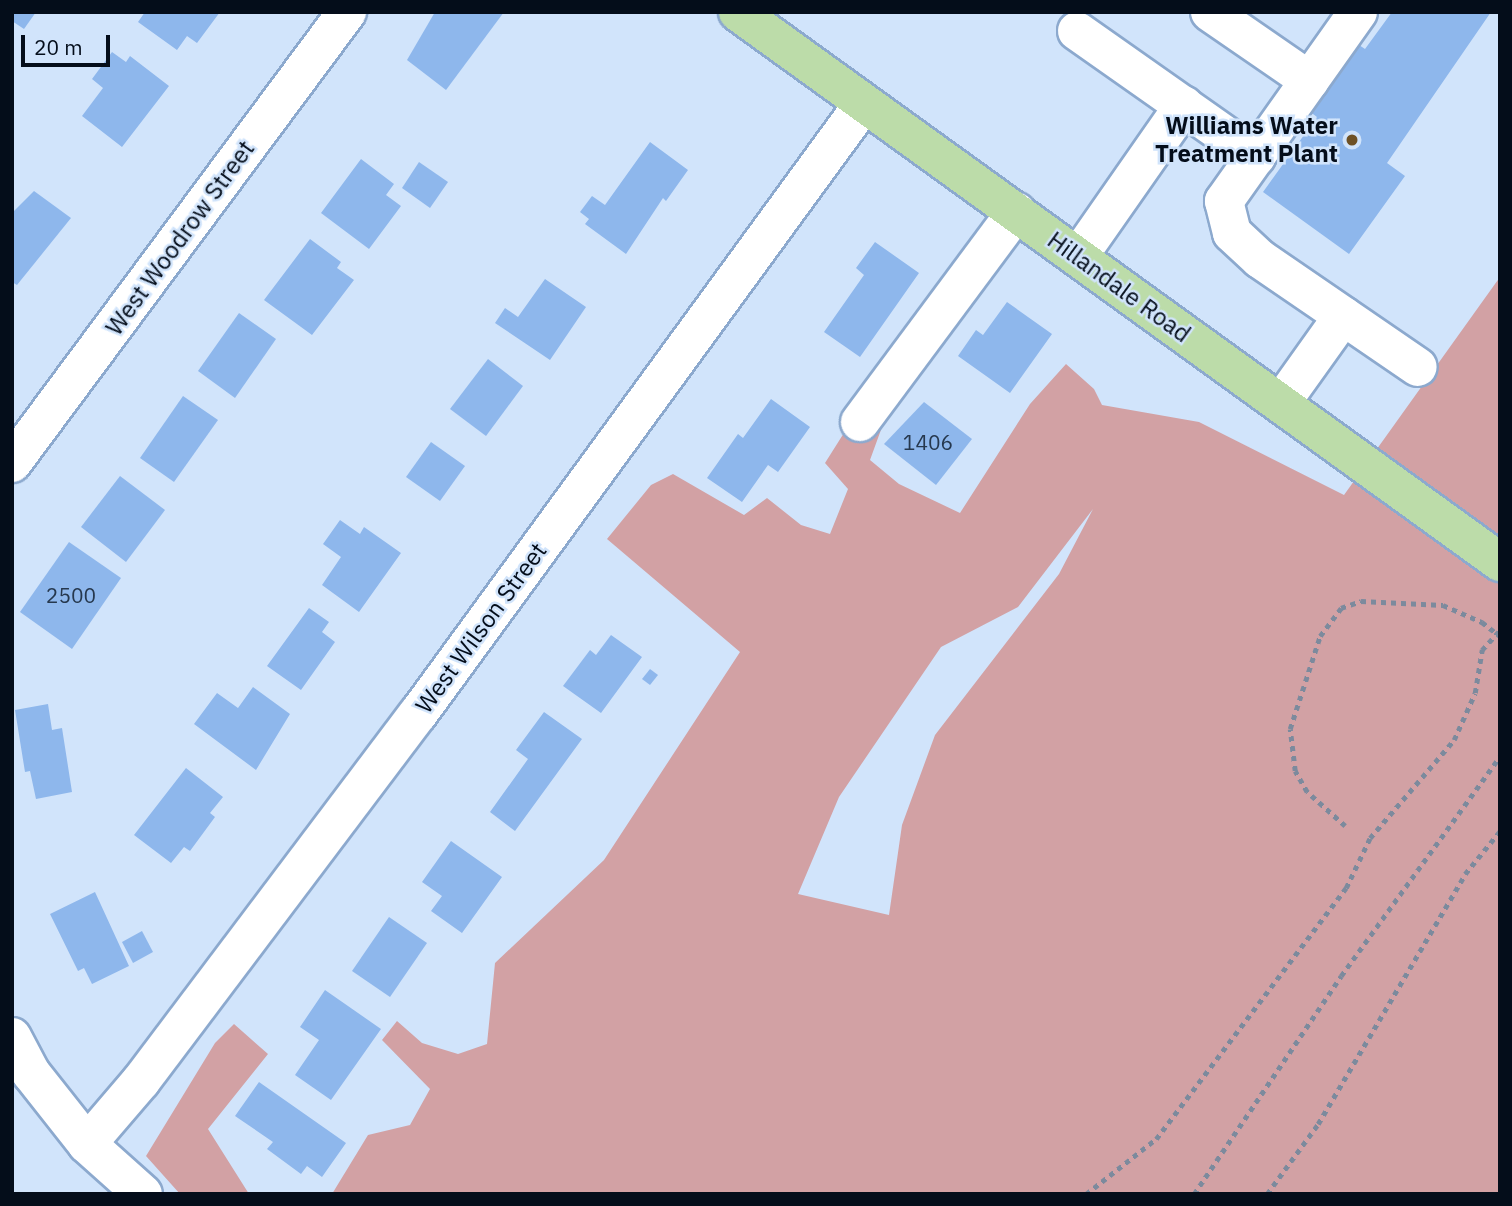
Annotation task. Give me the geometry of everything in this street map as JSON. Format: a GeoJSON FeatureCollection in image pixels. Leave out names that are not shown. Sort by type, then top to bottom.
{"type":"FeatureCollection","features":[{"type":"Feature","properties":{"kind":"main road","name":"Hillandale Road"},"geometry":{"type":"LineString","coordinates":[[738,12],[1500,562]]}},
{"type":"Feature","properties":{"kind":"street","name":"West Woodrow Street"},"geometry":{"type":"LineString","coordinates":[[12,463],[347,12]]}},
{"type":"Feature","properties":{"kind":"street"},"geometry":{"type":"LineString","coordinates":[[1210,12],[1310,81]]}},
{"type":"Feature","properties":{"kind":"street"},"geometry":{"type":"LineString","coordinates":[[1358,12],[1224,201],[1232,233],[1259,259],[1418,367]]}},
{"type":"Feature","properties":{"kind":"street"},"geometry":{"type":"LineString","coordinates":[[1077,30],[1256,157]]}},
{"type":"Feature","properties":{"kind":"street","name":"West Wilson Street"},"geometry":{"type":"LineString","coordinates":[[87,1144],[141,1081],[418,714],[864,103]]}},
{"type":"Feature","properties":{"kind":"street"},"geometry":{"type":"LineString","coordinates":[[1078,257],[1184,105]]}},
{"type":"Feature","properties":{"kind":"street"},"geometry":{"type":"LineString","coordinates":[[860,422],[1016,212]]}},
{"type":"Feature","properties":{"kind":"street"},"geometry":{"type":"LineString","coordinates":[[1280,403],[1343,316]]}},
{"type":"Feature","properties":{"kind":"street"},"geometry":{"type":"LineString","coordinates":[[12,1037],[31,1073],[87,1144],[143,1194]]}},
{"type":"Feature","properties":{"kind":"path"},"geometry":{"type":"LineString","coordinates":[[1086,1194],[1156,1139],[1346,888],[1370,838],[1454,740],[1475,693],[1482,650],[1498,633],[1443,605],[1360,601],[1341,608],[1327,626],[1295,703],[1290,744],[1294,771],[1307,792],[1345,826]]}},
{"type":"Feature","properties":{"kind":"path"},"geometry":{"type":"LineString","coordinates":[[1194,1194],[1341,976],[1500,756]]}},
{"type":"Feature","properties":{"kind":"path"},"geometry":{"type":"LineString","coordinates":[[1267,1194],[1318,1124],[1465,874],[1500,831]]}},
{"type":"Feature","properties":{"kind":"shaded area"},"geometry":{"type":"Polygon","coordinates":[[[1500,277],[1500,1194],[332,1194],[368,1135],[410,1125],[430,1089],[382,1040],[397,1021],[422,1043],[458,1054],[487,1044],[495,963],[604,860],[740,652],[607,539],[651,485],[673,474],[744,515],[767,498],[801,525],[830,534],[848,489],[825,463],[861,406],[882,427],[870,460],[899,484],[960,513],[1030,404],[1066,364],[1094,389],[1102,405],[1199,422],[1344,495],[1500,277]],[[1093,509],[1018,607],[941,647],[839,797],[798,894],[889,915],[902,825],[935,735],[1059,574],[1093,509]]]}},
{"type":"Feature","properties":{"kind":"shaded area"},"geometry":{"type":"Polygon","coordinates":[[[234,1024],[268,1054],[208,1129],[249,1194],[180,1194],[146,1156],[215,1043],[234,1024]]]}},
{"type":"Feature","properties":{"kind":"building"},"geometry":{"type":"Polygon","coordinates":[[[12,12],[36,12],[24,29],[12,21],[12,12]]]}},
{"type":"Feature","properties":{"kind":"building"},"geometry":{"type":"Polygon","coordinates":[[[145,12],[220,12],[197,43],[187,36],[177,50],[138,22],[145,12]]]}},
{"type":"Feature","properties":{"kind":"building"},"geometry":{"type":"Polygon","coordinates":[[[435,12],[504,12],[446,90],[407,60],[435,12]]]}},
{"type":"Feature","properties":{"kind":"building","name":"Williams Water Treatment Plant"},"geometry":{"type":"Polygon","coordinates":[[[1392,12],[1491,12],[1387,163],[1405,176],[1349,254],[1263,192],[1317,117],[1305,108],[1353,41],[1365,49],[1392,12]]]}},
{"type":"Feature","properties":{"kind":"building"},"geometry":{"type":"Polygon","coordinates":[[[112,52],[126,62],[130,56],[169,86],[122,147],[82,116],[103,88],[92,79],[112,52]]]}},
{"type":"Feature","properties":{"kind":"building"},"geometry":{"type":"Polygon","coordinates":[[[650,142],[688,170],[666,201],[663,198],[626,254],[585,224],[589,219],[580,212],[592,196],[605,205],[650,142]]]}},
{"type":"Feature","properties":{"kind":"building"},"geometry":{"type":"Polygon","coordinates":[[[361,159],[394,184],[386,195],[401,206],[369,249],[321,213],[361,159]]]}},
{"type":"Feature","properties":{"kind":"building"},"geometry":{"type":"Polygon","coordinates":[[[419,162],[448,182],[430,208],[402,188],[419,162]]]}},
{"type":"Feature","properties":{"kind":"building"},"geometry":{"type":"Polygon","coordinates":[[[34,191],[71,218],[17,285],[12,282],[12,213],[34,191]]]}},
{"type":"Feature","properties":{"kind":"building"},"geometry":{"type":"Polygon","coordinates":[[[310,239],[341,262],[337,268],[354,280],[312,335],[264,300],[310,239]]]}},
{"type":"Feature","properties":{"kind":"building"},"geometry":{"type":"Polygon","coordinates":[[[875,242],[919,273],[860,357],[824,332],[864,275],[856,268],[875,242]]]}},
{"type":"Feature","properties":{"kind":"building"},"geometry":{"type":"Polygon","coordinates":[[[545,279],[586,307],[550,360],[495,323],[505,308],[518,317],[545,279]]]}},
{"type":"Feature","properties":{"kind":"building"},"geometry":{"type":"Polygon","coordinates":[[[1007,302],[1052,334],[1010,393],[958,356],[976,330],[983,335],[1007,302]]]}},
{"type":"Feature","properties":{"kind":"building"},"geometry":{"type":"Polygon","coordinates":[[[239,313],[276,339],[235,398],[198,371],[239,313]]]}},
{"type":"Feature","properties":{"kind":"building"},"geometry":{"type":"Polygon","coordinates":[[[488,359],[523,386],[486,436],[450,409],[488,359]]]}},
{"type":"Feature","properties":{"kind":"building"},"geometry":{"type":"Polygon","coordinates":[[[183,396],[218,420],[174,482],[140,458],[183,396]]]}},
{"type":"Feature","properties":{"kind":"building"},"geometry":{"type":"Polygon","coordinates":[[[771,399],[810,427],[778,472],[768,465],[742,502],[707,478],[738,434],[743,438],[771,399]]]}},
{"type":"Feature","properties":{"kind":"building"},"geometry":{"type":"Polygon","coordinates":[[[924,402],[972,439],[936,485],[884,444],[924,402]]]}},
{"type":"Feature","properties":{"kind":"building"},"geometry":{"type":"Polygon","coordinates":[[[431,442],[465,466],[440,501],[406,477],[431,442]]]}},
{"type":"Feature","properties":{"kind":"building"},"geometry":{"type":"Polygon","coordinates":[[[120,476],[165,510],[126,562],[81,527],[120,476]]]}},
{"type":"Feature","properties":{"kind":"building"},"geometry":{"type":"Polygon","coordinates":[[[340,520],[360,534],[364,527],[401,553],[359,612],[322,585],[341,557],[323,544],[340,520]]]}},
{"type":"Feature","properties":{"kind":"building"},"geometry":{"type":"Polygon","coordinates":[[[69,542],[121,578],[72,649],[20,612],[69,542]]]}},
{"type":"Feature","properties":{"kind":"building"},"geometry":{"type":"Polygon","coordinates":[[[309,608],[329,622],[322,632],[335,642],[301,690],[267,666],[309,608]]]}},
{"type":"Feature","properties":{"kind":"building"},"geometry":{"type":"Polygon","coordinates":[[[611,635],[642,657],[601,713],[563,686],[590,650],[596,655],[611,635]]]}},
{"type":"Feature","properties":{"kind":"building"},"geometry":{"type":"Polygon","coordinates":[[[650,669],[658,675],[650,685],[642,679],[650,669]]]}},
{"type":"Feature","properties":{"kind":"building"},"geometry":{"type":"Polygon","coordinates":[[[253,687],[290,714],[256,770],[194,724],[217,693],[238,708],[253,687]]]}},
{"type":"Feature","properties":{"kind":"building"},"geometry":{"type":"Polygon","coordinates":[[[48,704],[52,730],[62,728],[72,792],[36,799],[30,771],[25,772],[15,710],[48,704]]]}},
{"type":"Feature","properties":{"kind":"building"},"geometry":{"type":"Polygon","coordinates":[[[544,712],[582,739],[515,831],[490,812],[528,759],[516,750],[544,712]]]}},
{"type":"Feature","properties":{"kind":"building"},"geometry":{"type":"Polygon","coordinates":[[[186,768],[223,797],[210,813],[215,817],[190,851],[184,847],[171,863],[134,835],[186,768]]]}},
{"type":"Feature","properties":{"kind":"building"},"geometry":{"type":"Polygon","coordinates":[[[451,841],[502,877],[462,933],[431,911],[442,896],[422,882],[451,841]]]}},
{"type":"Feature","properties":{"kind":"building"},"geometry":{"type":"Polygon","coordinates":[[[95,892],[129,966],[92,984],[84,968],[78,971],[50,914],[95,892]]]}},
{"type":"Feature","properties":{"kind":"building"},"geometry":{"type":"Polygon","coordinates":[[[389,917],[427,943],[390,997],[352,971],[389,917]]]}},
{"type":"Feature","properties":{"kind":"building"},"geometry":{"type":"Polygon","coordinates":[[[142,931],[153,952],[133,963],[122,942],[142,931]]]}},
{"type":"Feature","properties":{"kind":"building"},"geometry":{"type":"Polygon","coordinates":[[[325,990],[381,1029],[331,1100],[295,1075],[319,1040],[300,1027],[325,990]]]}},
{"type":"Feature","properties":{"kind":"building"},"geometry":{"type":"Polygon","coordinates":[[[259,1082],[346,1143],[322,1177],[307,1166],[301,1174],[267,1149],[273,1142],[235,1116],[259,1082]]]}},
{"type":"Feature","properties":{"kind":"place","name":"Williams Water Treatment Plant"},"geometry":{"type":"Point","coordinates":[1352,140]}}]}
